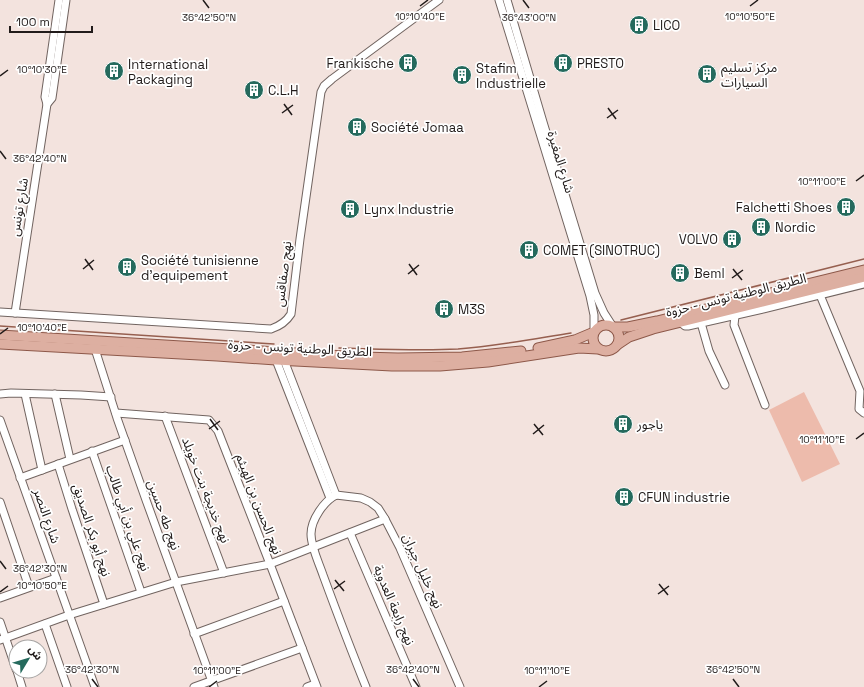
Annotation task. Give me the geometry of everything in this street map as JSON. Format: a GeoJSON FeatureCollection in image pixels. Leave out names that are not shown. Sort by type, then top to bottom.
{"type":"FeatureCollection","features":[{"type":"Feature","properties":{"kind":"main road","name":"الطريق الوطنية تونس - حزوة"},"geometry":{"type":"LineString","coordinates":[[613,327],[628,327],[657,321],[864,270]]}},
{"type":"Feature","properties":{"kind":"main road","name":"الطريق الوطنية تونس - حزوة"},"geometry":{"type":"LineString","coordinates":[[617,345],[628,337],[642,332],[864,277]]}},
{"type":"Feature","properties":{"kind":"main road"},"geometry":{"type":"LineString","coordinates":[[602,325],[613,327],[619,335],[617,345],[608,351],[598,349],[593,341],[593,335],[596,329],[602,325]]}},
{"type":"Feature","properties":{"kind":"main road","name":"الطريق الوطنية تونس - حزوة"},"geometry":{"type":"LineString","coordinates":[[0,335],[326,356],[398,358],[462,357],[510,352],[569,342],[594,332]]}},
{"type":"Feature","properties":{"kind":"main road","name":"الطريق الوطنية تونس - حزوة"},"geometry":{"type":"LineString","coordinates":[[0,344],[392,366],[440,366],[488,362],[579,348],[598,349]]}},
{"type":"Feature","properties":{"kind":"street","name":"شارع تونس"},"geometry":{"type":"LineString","coordinates":[[48,100],[59,0]]}},
{"type":"Feature","properties":{"kind":"street","name":"شارع تونس"},"geometry":{"type":"LineString","coordinates":[[15,313],[48,100],[66,0]]}},
{"type":"Feature","properties":{"kind":"street","name":"نهج صفاقس"},"geometry":{"type":"LineString","coordinates":[[0,312],[271,329],[282,325],[291,314],[321,92],[324,86],[332,79],[439,0]]}},
{"type":"Feature","properties":{"kind":"street","name":"شارع المغيرة"},"geometry":{"type":"LineString","coordinates":[[499,0],[592,303],[594,332]]}},
{"type":"Feature","properties":{"kind":"street","name":"شارع المغيرة"},"geometry":{"type":"LineString","coordinates":[[507,0],[595,293],[604,313],[613,327]]}},
{"type":"Feature","properties":{"kind":"street"},"geometry":{"type":"LineString","coordinates":[[680,322],[688,326],[864,284]]}},
{"type":"Feature","properties":{"kind":"street"},"geometry":{"type":"LineString","coordinates":[[820,295],[862,392],[859,409],[864,413]]}},
{"type":"Feature","properties":{"kind":"street"},"geometry":{"type":"LineString","coordinates":[[735,316],[734,325],[765,405]]}},
{"type":"Feature","properties":{"kind":"street"},"geometry":{"type":"LineString","coordinates":[[701,323],[709,351],[726,385]]}},
{"type":"Feature","properties":{"kind":"street","name":"نهج طه حسين"},"geometry":{"type":"LineString","coordinates":[[95,349],[125,440],[213,684]]}},
{"type":"Feature","properties":{"kind":"street"},"geometry":{"type":"LineString","coordinates":[[280,360],[333,496],[321,508],[315,517],[311,536],[313,547],[366,687]]}},
{"type":"Feature","properties":{"kind":"street"},"geometry":{"type":"LineString","coordinates":[[0,394],[55,394],[111,397]]}},
{"type":"Feature","properties":{"kind":"street"},"geometry":{"type":"LineString","coordinates":[[25,394],[42,470]]}},
{"type":"Feature","properties":{"kind":"street"},"geometry":{"type":"LineString","coordinates":[[55,394],[70,459]]}},
{"type":"Feature","properties":{"kind":"street","name":"نهج الحسن بن الهيثم"},"geometry":{"type":"LineString","coordinates":[[116,413],[209,420],[218,431],[316,686]]}},
{"type":"Feature","properties":{"kind":"street","name":"نهج خديجة بنت خويلد"},"geometry":{"type":"LineString","coordinates":[[165,416],[224,573]]}},
{"type":"Feature","properties":{"kind":"street","name":"شارع النصر"},"geometry":{"type":"LineString","coordinates":[[0,420],[95,687]]}},
{"type":"Feature","properties":{"kind":"street"},"geometry":{"type":"LineString","coordinates":[[20,478],[125,440]]}},
{"type":"Feature","properties":{"kind":"street","name":"نهج علي بن أبي طالب"},"geometry":{"type":"LineString","coordinates":[[92,451],[141,592]]}},
{"type":"Feature","properties":{"kind":"street","name":"نهج أبو بكر الصديق"},"geometry":{"type":"LineString","coordinates":[[58,464],[104,604]]}},
{"type":"Feature","properties":{"kind":"street","name":"نهج خليل جبران"},"geometry":{"type":"LineString","coordinates":[[333,496],[361,498],[378,508],[400,548],[460,687]]}},
{"type":"Feature","properties":{"kind":"street"},"geometry":{"type":"LineString","coordinates":[[0,502],[29,587]]}},
{"type":"Feature","properties":{"kind":"street"},"geometry":{"type":"LineString","coordinates":[[3,640],[69,615],[176,582],[270,564],[385,519]]}},
{"type":"Feature","properties":{"kind":"street","name":"نهج رابعة العدوية"},"geometry":{"type":"LineString","coordinates":[[350,533],[416,687]]}},
{"type":"Feature","properties":{"kind":"street"},"geometry":{"type":"LineString","coordinates":[[0,598],[56,578]]}},
{"type":"Feature","properties":{"kind":"street"},"geometry":{"type":"LineString","coordinates":[[194,634],[284,601]]}},
{"type":"Feature","properties":{"kind":"street"},"geometry":{"type":"LineString","coordinates":[[0,622],[3,640],[8,652]]}},
{"type":"Feature","properties":{"kind":"street"},"geometry":{"type":"LineString","coordinates":[[45,624],[67,687]]}},
{"type":"Feature","properties":{"kind":"street"},"geometry":{"type":"LineString","coordinates":[[194,687],[213,684],[302,648]]}},
{"type":"Feature","properties":{"kind":"street"},"geometry":{"type":"LineString","coordinates":[[307,687],[316,686]]}},
{"type":"Feature","properties":{"kind":"shaded area"},"geometry":{"type":"Polygon","coordinates":[[[804,392],[840,464],[802,482],[769,410],[804,392]]]}},
{"type":"Feature","properties":{"kind":"waterway"},"geometry":{"type":"LineString","coordinates":[[621,320],[864,259]]}},
{"type":"Feature","properties":{"kind":"waterway"},"geometry":{"type":"LineString","coordinates":[[0,326],[274,344]]}},
{"type":"Feature","properties":{"kind":"waterway"},"geometry":{"type":"LineString","coordinates":[[339,348],[413,350],[458,349],[571,333]]}},
{"type":"Feature","properties":{"kind":"place","name":"LICO"},"geometry":{"type":"Point","coordinates":[639,25]}},
{"type":"Feature","properties":{"kind":"place","name":"Frankische"},"geometry":{"type":"Point","coordinates":[408,63]}},
{"type":"Feature","properties":{"kind":"place","name":"PRESTO"},"geometry":{"type":"Point","coordinates":[563,63]}},
{"type":"Feature","properties":{"kind":"place","name":"International Packaging"},"geometry":{"type":"Point","coordinates":[114,71]}},
{"type":"Feature","properties":{"kind":"place","name":"مركز تسليم السيارات"},"geometry":{"type":"Point","coordinates":[707,74]}},
{"type":"Feature","properties":{"kind":"place","name":"Stafim Industrielle"},"geometry":{"type":"Point","coordinates":[462,75]}},
{"type":"Feature","properties":{"kind":"place","name":"C.L.H"},"geometry":{"type":"Point","coordinates":[254,90]}},
{"type":"Feature","properties":{"kind":"place","name":"Société Jomaa"},"geometry":{"type":"Point","coordinates":[357,127]}},
{"type":"Feature","properties":{"kind":"place","name":"Falchetti Shoes"},"geometry":{"type":"Point","coordinates":[846,207]}},
{"type":"Feature","properties":{"kind":"place","name":"Lynx Industrie"},"geometry":{"type":"Point","coordinates":[350,209]}},
{"type":"Feature","properties":{"kind":"place","name":"Nordic"},"geometry":{"type":"Point","coordinates":[761,227]}},
{"type":"Feature","properties":{"kind":"place","name":"VOLVO"},"geometry":{"type":"Point","coordinates":[732,239]}},
{"type":"Feature","properties":{"kind":"place","name":"COMET (SINOTRUC)"},"geometry":{"type":"Point","coordinates":[529,250]}},
{"type":"Feature","properties":{"kind":"place","name":"Société tunisienne d'equipement"},"geometry":{"type":"Point","coordinates":[127,267]}},
{"type":"Feature","properties":{"kind":"place","name":"Beml"},"geometry":{"type":"Point","coordinates":[680,273]}},
{"type":"Feature","properties":{"kind":"place","name":"M3S"},"geometry":{"type":"Point","coordinates":[444,309]}},
{"type":"Feature","properties":{"kind":"place","name":"ياجور"},"geometry":{"type":"Point","coordinates":[623,424]}},
{"type":"Feature","properties":{"kind":"place","name":"CFUN industrie"},"geometry":{"type":"Point","coordinates":[624,497]}}]}
